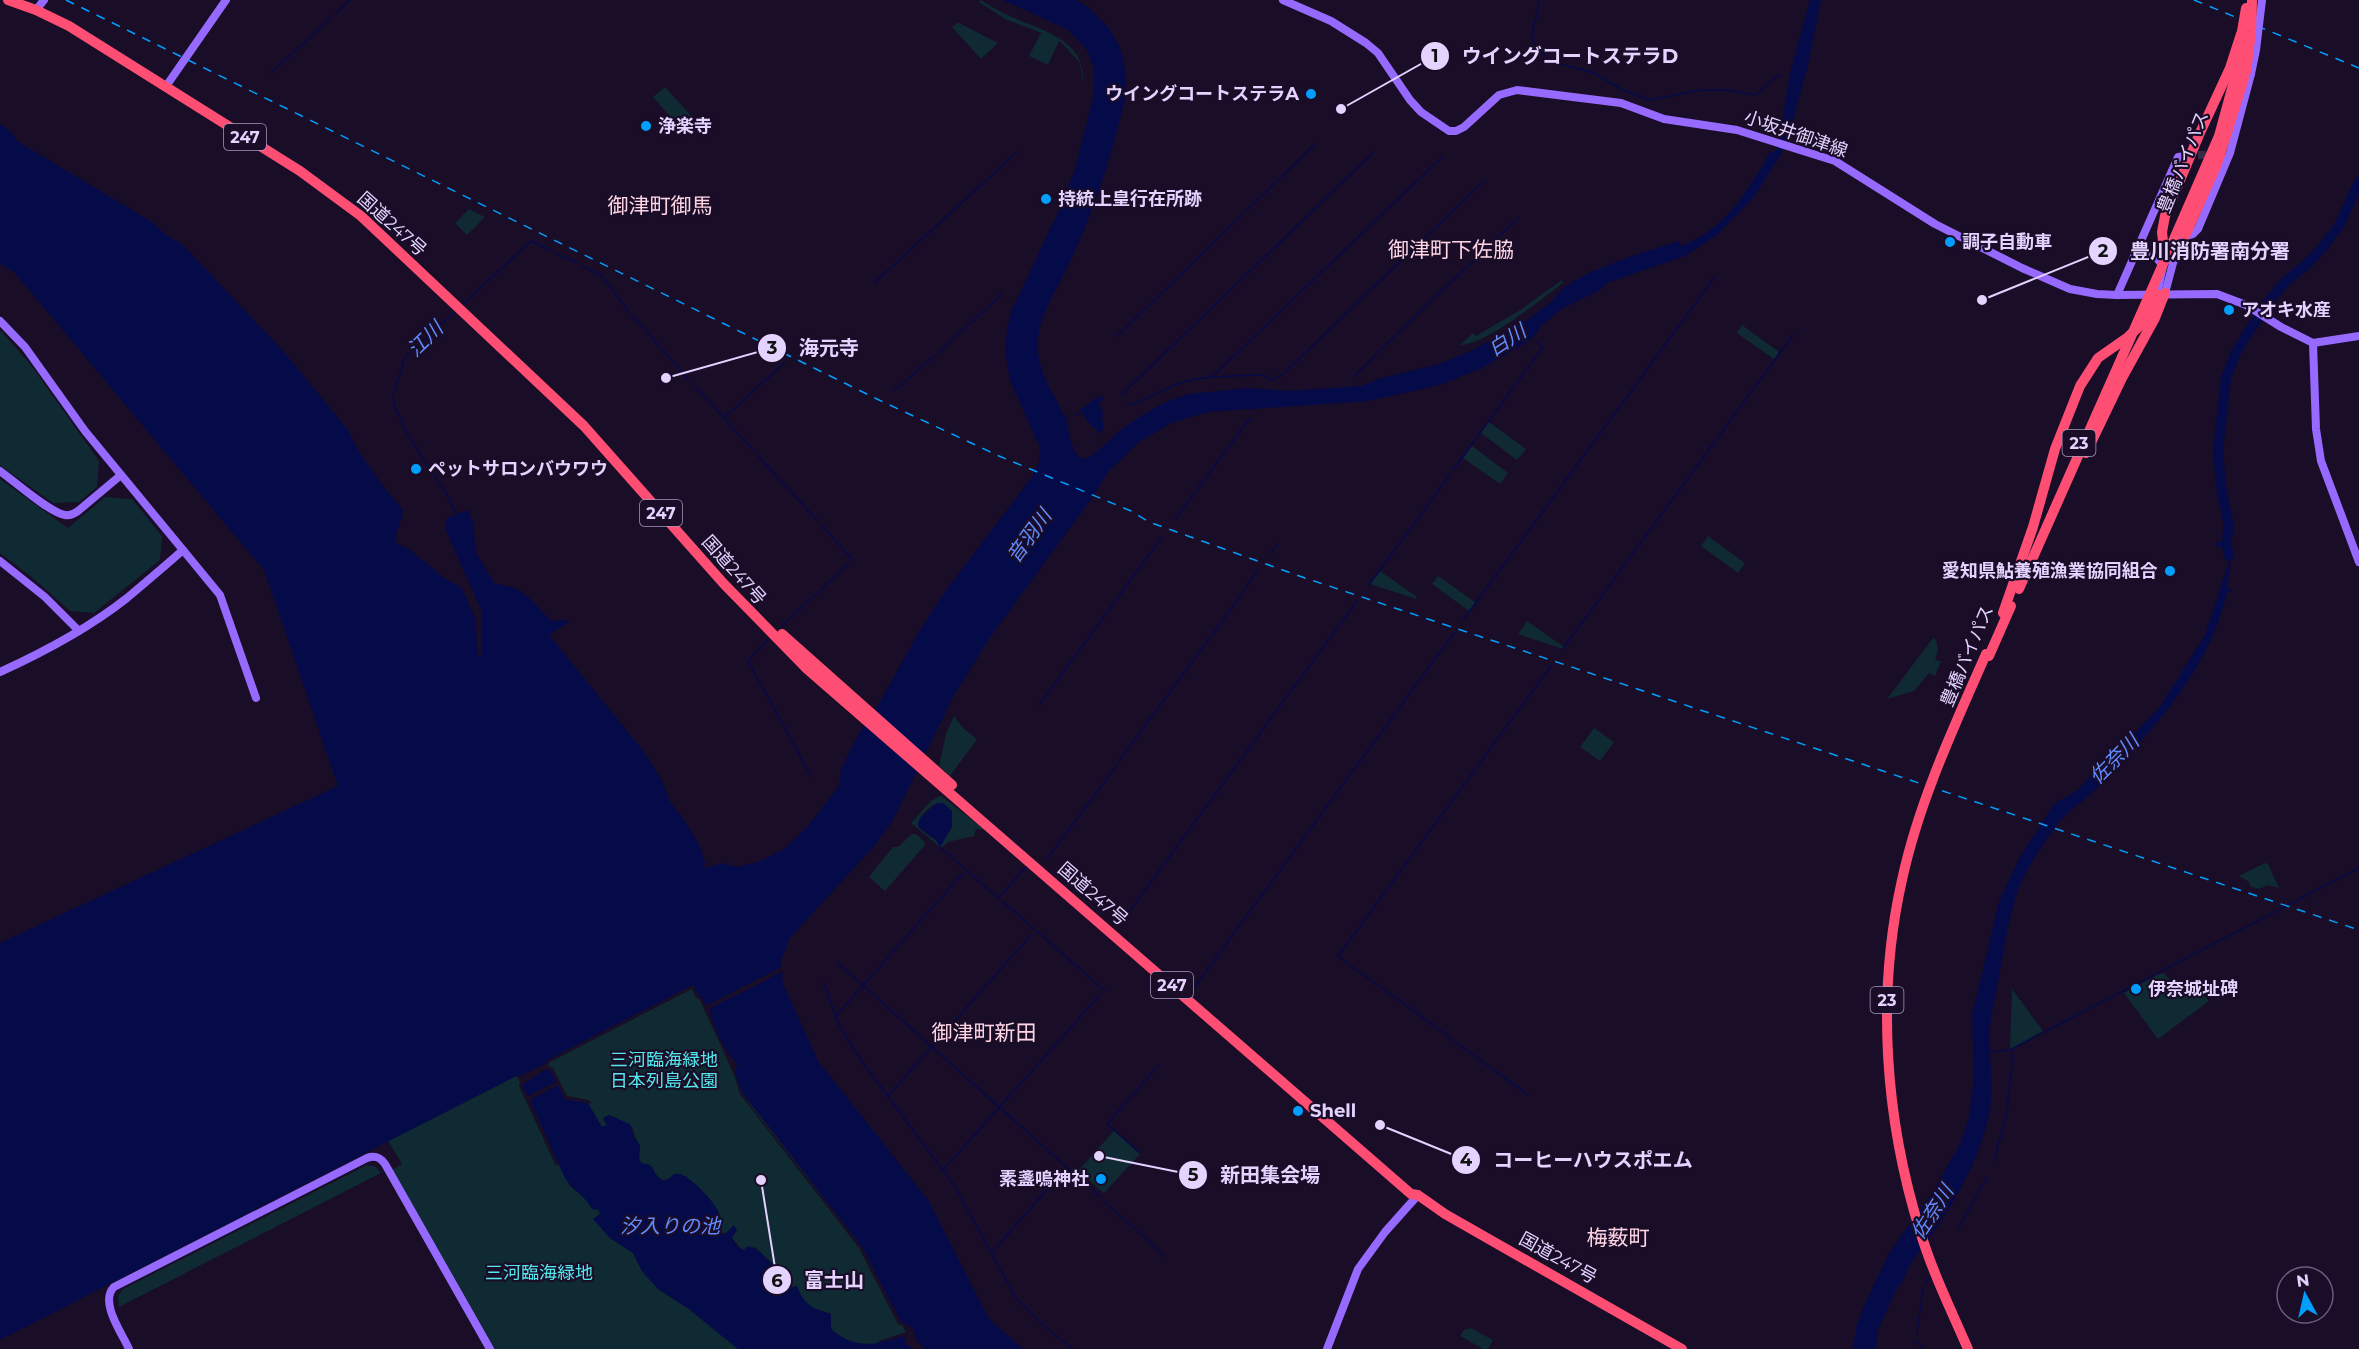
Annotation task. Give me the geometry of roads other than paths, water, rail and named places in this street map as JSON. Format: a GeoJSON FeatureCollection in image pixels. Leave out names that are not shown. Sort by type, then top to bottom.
{"type":"FeatureCollection","features":[{"type":"Feature","properties":{"kind":"highway","name":"国道247号"},"geometry":{"type":"LineString","coordinates":[[8,0],[40,5],[69,26],[321,185],[361,216],[461,306]]}},
{"type":"Feature","properties":{"kind":"highway","name":"国道247号"},"geometry":{"type":"LineString","coordinates":[[27,0],[73,22],[169,82],[327,182],[363,211],[584,426],[758,620],[807,669],[865,713],[1372,1151],[1418,1195],[1445,1214],[1682,1349]]}},
{"type":"Feature","properties":{"kind":"highway","name":"豊橋バイパス"},"geometry":{"type":"LineString","coordinates":[[2240,71],[2242,31],[2250,0]]}},
{"type":"Feature","properties":{"kind":"highway","name":"豊橋バイパス"},"geometry":{"type":"LineString","coordinates":[[1969,1349],[1921,1233],[1904,1174],[1897,1136],[1889,1072],[1888,984],[1894,923],[1902,880],[1913,837],[1935,774],[2039,530],[2169,245],[2240,71],[2250,0]]}},
{"type":"Feature","properties":{"kind":"highway"},"geometry":{"type":"LineString","coordinates":[[2185,236],[2217,164],[2240,71]]}},
{"type":"Feature","properties":{"kind":"highway"},"geometry":{"type":"LineString","coordinates":[[2164,269],[2162,232],[2165,216],[2199,135],[2240,71]]}},
{"type":"Feature","properties":{"kind":"highway"},"geometry":{"type":"LineString","coordinates":[[2039,530],[2055,449],[2086,375],[2104,352],[2128,337],[2145,321],[2161,293]]}},
{"type":"Feature","properties":{"kind":"highway"},"geometry":{"type":"LineString","coordinates":[[2039,530],[2095,437],[2125,371],[2155,318],[2161,293]]}},
{"type":"Feature","properties":{"kind":"highway","name":"豊橋バイパス"},"geometry":{"type":"LineString","coordinates":[[1969,1349],[1933,1256],[1908,1173],[1895,1099],[1890,1019],[1891,984],[1904,892],[1924,812],[2039,530]]}},
{"type":"Feature","properties":{"kind":"main road"},"geometry":{"type":"LineString","coordinates":[[169,82],[226,0]]}},
{"type":"Feature","properties":{"kind":"main road","name":"小坂井御津線"},"geometry":{"type":"LineString","coordinates":[[1283,0],[1331,21],[1366,43],[1378,53],[1410,100],[1421,112],[1449,131],[1456,131],[1464,127],[1499,95],[1517,90],[1613,101],[1664,119],[1737,130],[1835,161],[1935,224],[2022,268],[2070,289],[2117,296],[2161,293],[2217,294],[2250,307],[2313,343]]}},
{"type":"Feature","properties":{"kind":"main road"},"geometry":{"type":"LineString","coordinates":[[2161,293],[2185,236],[2193,234],[2198,229],[2230,153],[2227,151],[2240,71],[2256,50],[2262,0]]}},
{"type":"Feature","properties":{"kind":"main road"},"geometry":{"type":"LineString","coordinates":[[2117,296],[2182,156]]}},
{"type":"Feature","properties":{"kind":"main road"},"geometry":{"type":"LineString","coordinates":[[2138,249],[2156,257],[2164,269],[2161,293]]}},
{"type":"Feature","properties":{"kind":"main road"},"geometry":{"type":"LineString","coordinates":[[0,321],[36,361],[76,419],[219,595],[256,698]]}},
{"type":"Feature","properties":{"kind":"main road"},"geometry":{"type":"LineString","coordinates":[[2359,336],[2313,343],[2315,418],[2321,461],[2359,562]]}},
{"type":"Feature","properties":{"kind":"main road"},"geometry":{"type":"LineString","coordinates":[[0,471],[65,515],[78,512],[121,476]]}},
{"type":"Feature","properties":{"kind":"main road"},"geometry":{"type":"LineString","coordinates":[[0,672],[28,660],[126,599],[183,550]]}},
{"type":"Feature","properties":{"kind":"main road"},"geometry":{"type":"LineString","coordinates":[[0,561],[45,597],[79,630]]}},
{"type":"Feature","properties":{"kind":"main road"},"geometry":{"type":"LineString","coordinates":[[129,1349],[108,1302],[109,1293],[114,1287],[374,1157],[379,1158],[385,1164],[490,1349]]}},
{"type":"Feature","properties":{"kind":"main road"},"geometry":{"type":"LineString","coordinates":[[1327,1349],[1358,1269],[1418,1195]]}},
{"type":"Feature","properties":{"kind":"water"},"geometry":{"type":"Polygon","coordinates":[[[1003,0],[1075,0],[1087,6],[1110,30],[1118,44],[1125,68],[1124,103],[1106,168],[1082,234],[1045,312],[1039,331],[1038,352],[1042,371],[1065,417],[1073,448],[1080,457],[1085,459],[1144,414],[1166,402],[1189,394],[1248,388],[1289,391],[1362,386],[1378,379],[1439,364],[1473,350],[1526,321],[1551,302],[1563,288],[1588,273],[1679,241],[1680,246],[1710,231],[1734,208],[1770,152],[1774,152],[1778,146],[1790,73],[1810,0],[1821,0],[1807,69],[1789,134],[1780,156],[1754,197],[1717,235],[1685,256],[1607,283],[1600,290],[1563,308],[1540,327],[1533,338],[1522,345],[1482,368],[1440,385],[1368,401],[1208,412],[1171,423],[1139,442],[1109,471],[991,636],[954,695],[892,822],[876,844],[790,938],[781,960],[783,984],[818,1061],[928,1200],[989,1319],[1023,1349],[925,1349],[916,1339],[913,1328],[901,1322],[862,1247],[742,1092],[735,1073],[737,1064],[723,1044],[709,1009],[693,985],[546,1061],[547,1063],[516,1076],[0,1340],[0,943],[338,786],[264,570],[14,272],[0,264],[0,124],[10,131],[17,141],[152,222],[167,236],[181,243],[284,352],[348,430],[358,450],[382,485],[403,510],[395,542],[410,550],[443,577],[462,588],[475,618],[478,656],[481,655],[481,610],[445,528],[447,518],[468,510],[473,523],[476,553],[495,584],[521,592],[551,621],[567,620],[569,622],[549,635],[644,752],[662,781],[670,802],[700,847],[705,862],[704,868],[724,863],[736,867],[758,862],[784,849],[808,826],[839,786],[841,769],[857,737],[877,707],[920,630],[944,593],[1032,477],[1039,462],[1040,448],[1010,380],[1005,352],[1007,329],[1012,310],[1060,208],[1075,169],[1094,94],[1094,69],[1087,50],[1068,30],[1003,0]]]}},
{"type":"Feature","properties":{"kind":"water"},"geometry":{"type":"Polygon","coordinates":[[[1104,396],[1099,404],[1103,413],[1104,427],[1100,434],[1087,421],[1081,409],[1098,397],[1104,396]]]}},
{"type":"Feature","properties":{"kind":"water"},"geometry":{"type":"Polygon","coordinates":[[[2216,542],[2229,542],[2229,547],[2232,547],[2227,588],[2232,590],[2227,592],[2218,622],[2191,676],[2174,701],[2134,749],[2092,793],[2061,820],[2039,851],[2020,885],[2009,921],[1991,1016],[1991,1099],[1980,1145],[1957,1196],[1897,1288],[1878,1330],[1876,1349],[1853,1349],[1852,1339],[1856,1337],[1856,1327],[1889,1253],[1934,1190],[1960,1144],[1969,1117],[1974,1077],[1972,1016],[1999,901],[2020,857],[2054,804],[2078,790],[2101,763],[2159,708],[2205,635],[2229,561],[2228,553],[2223,551],[2223,546],[2216,547],[2216,542]]]}},
{"type":"Feature","properties":{"kind":"water"},"geometry":{"type":"Polygon","coordinates":[[[937,803],[943,803],[952,811],[952,827],[940,847],[935,839],[919,828],[918,824],[920,818],[937,803]]]}},
{"type":"Feature","properties":{"kind":"water","name":"汐入りの池"},"geometry":{"type":"Polygon","coordinates":[[[550,1069],[565,1099],[588,1103],[602,1127],[607,1125],[603,1118],[609,1115],[630,1124],[634,1137],[640,1145],[641,1163],[650,1165],[661,1179],[667,1181],[679,1174],[697,1185],[719,1212],[720,1219],[716,1231],[725,1234],[734,1225],[737,1230],[732,1238],[738,1247],[744,1250],[748,1246],[759,1251],[785,1276],[788,1289],[797,1286],[803,1298],[810,1305],[831,1314],[831,1329],[848,1340],[865,1344],[903,1336],[906,1344],[913,1349],[738,1349],[689,1309],[658,1289],[642,1271],[633,1253],[610,1238],[593,1219],[600,1214],[599,1210],[592,1209],[565,1178],[522,1085],[550,1069]]]}},
{"type":"Feature","properties":{"kind":"waterway"},"geometry":{"type":"LineString","coordinates":[[335,14],[350,0]]}},
{"type":"Feature","properties":{"kind":"waterway"},"geometry":{"type":"LineString","coordinates":[[1538,0],[1533,38],[1542,52],[1553,62],[1594,73],[1621,89],[1650,100],[1700,90],[1727,90],[1756,95],[1778,75],[1781,75]]}},
{"type":"Feature","properties":{"kind":"waterway"},"geometry":{"type":"LineString","coordinates":[[272,72],[331,18]]}},
{"type":"Feature","properties":{"kind":"waterway"},"geometry":{"type":"LineString","coordinates":[[1245,212],[1315,144]]}},
{"type":"Feature","properties":{"kind":"waterway"},"geometry":{"type":"LineString","coordinates":[[874,283],[1017,152]]}},
{"type":"Feature","properties":{"kind":"waterway"},"geometry":{"type":"LineString","coordinates":[[1121,395],[1374,152]]}},
{"type":"Feature","properties":{"kind":"waterway"},"geometry":{"type":"LineString","coordinates":[[1213,376],[1442,157]]}},
{"type":"Feature","properties":{"kind":"waterway"},"geometry":{"type":"LineString","coordinates":[[1128,405],[1177,385],[1203,378],[1264,375],[1270,380],[1281,376],[1485,180]]}},
{"type":"Feature","properties":{"kind":"waterway","name":"佐奈川"},"geometry":{"type":"LineString","coordinates":[[2229,556],[2226,543],[2229,526],[2221,487],[2218,450],[2226,378],[2236,352],[2268,302],[2287,280],[2323,247],[2339,226],[2359,182]]}},
{"type":"Feature","properties":{"kind":"waterway"},"geometry":{"type":"LineString","coordinates":[[1117,336],[1242,215]]}},
{"type":"Feature","properties":{"kind":"waterway"},"geometry":{"type":"LineString","coordinates":[[1378,352],[1517,219]]}},
{"type":"Feature","properties":{"kind":"waterway","name":"江川"},"geometry":{"type":"LineString","coordinates":[[463,304],[531,241],[552,251]]}},
{"type":"Feature","properties":{"kind":"waterway"},"geometry":{"type":"LineString","coordinates":[[557,254],[577,263]]}},
{"type":"Feature","properties":{"kind":"waterway"},"geometry":{"type":"LineString","coordinates":[[582,266],[602,276],[628,311]]}},
{"type":"Feature","properties":{"kind":"waterway"},"geometry":{"type":"LineString","coordinates":[[1464,619],[1714,278]]}},
{"type":"Feature","properties":{"kind":"waterway"},"geometry":{"type":"LineString","coordinates":[[938,353],[1003,293]]}},
{"type":"Feature","properties":{"kind":"waterway","name":"江川"},"geometry":{"type":"LineString","coordinates":[[455,312],[405,357],[393,395],[395,408],[408,435],[446,493],[456,514]]}},
{"type":"Feature","properties":{"kind":"waterway"},"geometry":{"type":"LineString","coordinates":[[632,315],[689,380]]}},
{"type":"Feature","properties":{"kind":"waterway"},"geometry":{"type":"LineString","coordinates":[[1562,650],[1793,335]]}},
{"type":"Feature","properties":{"kind":"waterway","name":"白川"},"geometry":{"type":"LineString","coordinates":[[1453,470],[1543,347],[1536,342]]}},
{"type":"Feature","properties":{"kind":"waterway"},"geometry":{"type":"LineString","coordinates":[[1353,377],[1377,354]]}},
{"type":"Feature","properties":{"kind":"waterway"},"geometry":{"type":"LineString","coordinates":[[894,391],[934,356]]}},
{"type":"Feature","properties":{"kind":"waterway"},"geometry":{"type":"LineString","coordinates":[[725,417],[784,363]]}},
{"type":"Feature","properties":{"kind":"waterway"},"geometry":{"type":"LineString","coordinates":[[695,386],[753,450]]}},
{"type":"Feature","properties":{"kind":"waterway"},"geometry":{"type":"LineString","coordinates":[[1075,415],[1081,412]]}},
{"type":"Feature","properties":{"kind":"waterway"},"geometry":{"type":"LineString","coordinates":[[1176,518],[1250,418]]}},
{"type":"Feature","properties":{"kind":"waterway"},"geometry":{"type":"LineString","coordinates":[[758,456],[817,520]]}},
{"type":"Feature","properties":{"kind":"waterway"},"geometry":{"type":"LineString","coordinates":[[1369,585],[1451,473]]}},
{"type":"Feature","properties":{"kind":"waterway"},"geometry":{"type":"LineString","coordinates":[[821,525],[853,560]]}},
{"type":"Feature","properties":{"kind":"waterway"},"geometry":{"type":"LineString","coordinates":[[1040,704],[1162,537]]}},
{"type":"Feature","properties":{"kind":"waterway"},"geometry":{"type":"LineString","coordinates":[[1271,553],[1278,544]]}},
{"type":"Feature","properties":{"kind":"waterway"},"geometry":{"type":"LineString","coordinates":[[782,626],[849,563]]}},
{"type":"Feature","properties":{"kind":"waterway"},"geometry":{"type":"LineString","coordinates":[[1246,587],[1259,569]]}},
{"type":"Feature","properties":{"kind":"waterway"},"geometry":{"type":"LineString","coordinates":[[1119,761],[1245,590]]}},
{"type":"Feature","properties":{"kind":"waterway"},"geometry":{"type":"LineString","coordinates":[[1120,924],[1357,601]]}},
{"type":"Feature","properties":{"kind":"waterway"},"geometry":{"type":"LineString","coordinates":[[1193,989],[1454,633]]}},
{"type":"Feature","properties":{"kind":"waterway"},"geometry":{"type":"LineString","coordinates":[[768,640],[748,661],[811,776]]}},
{"type":"Feature","properties":{"kind":"waterway"},"geometry":{"type":"LineString","coordinates":[[1376,984],[1338,956],[1551,666]]}},
{"type":"Feature","properties":{"kind":"waterway"},"geometry":{"type":"LineString","coordinates":[[1047,859],[1117,765]]}},
{"type":"Feature","properties":{"kind":"waterway"},"geometry":{"type":"LineString","coordinates":[[940,847],[998,898],[1026,867]]}},
{"type":"Feature","properties":{"kind":"waterway"},"geometry":{"type":"LineString","coordinates":[[1988,1052],[2010,1050],[2359,868]]}},
{"type":"Feature","properties":{"kind":"waterway"},"geometry":{"type":"LineString","coordinates":[[835,1017],[962,874]]}},
{"type":"Feature","properties":{"kind":"waterway"},"geometry":{"type":"LineString","coordinates":[[1003,902],[1105,991]]}},
{"type":"Feature","properties":{"kind":"waterway"},"geometry":{"type":"LineString","coordinates":[[888,1096],[1031,935]]}},
{"type":"Feature","properties":{"kind":"waterway"},"geometry":{"type":"LineString","coordinates":[[838,963],[1100,1197]]}},
{"type":"Feature","properties":{"kind":"waterway"},"geometry":{"type":"LineString","coordinates":[[824,983],[838,1023],[858,1056],[954,1185],[1016,1298],[1045,1327],[1073,1349]]}},
{"type":"Feature","properties":{"kind":"waterway"},"geometry":{"type":"LineString","coordinates":[[1378,985],[1452,1039]]}},
{"type":"Feature","properties":{"kind":"waterway"},"geometry":{"type":"LineString","coordinates":[[944,1169],[1100,995]]}},
{"type":"Feature","properties":{"kind":"waterway"},"geometry":{"type":"LineString","coordinates":[[1454,1041],[1528,1095]]}},
{"type":"Feature","properties":{"kind":"waterway"},"geometry":{"type":"LineString","coordinates":[[1994,1161],[2007,1112],[2013,1053]]}},
{"type":"Feature","properties":{"kind":"waterway"},"geometry":{"type":"LineString","coordinates":[[1139,1152],[1107,1124],[1158,1066]]}},
{"type":"Feature","properties":{"kind":"waterway"},"geometry":{"type":"LineString","coordinates":[[992,1252],[1066,1168]]}},
{"type":"Feature","properties":{"kind":"waterway"},"geometry":{"type":"LineString","coordinates":[[1958,1229],[1987,1177]]}},
{"type":"Feature","properties":{"kind":"waterway"},"geometry":{"type":"LineString","coordinates":[[1103,1201],[1134,1228]]}},
{"type":"Feature","properties":{"kind":"waterway"},"geometry":{"type":"LineString","coordinates":[[1135,1229],[1166,1257]]}},
{"type":"Feature","properties":{"kind":"waterway"},"geometry":{"type":"LineString","coordinates":[[1926,1282],[1930,1277]]}},
{"type":"Feature","properties":{"kind":"waterway"},"geometry":{"type":"LineString","coordinates":[[1917,1333],[1923,1289]]}},
{"type":"Feature","properties":{"kind":"waterway"},"geometry":{"type":"LineString","coordinates":[[1916,1341],[1923,1349]]}},
{"type":"Feature","properties":{"kind":"tunnel"},"geometry":{"type":"LineString","coordinates":[[2186,156],[2215,154]]}},
{"type":"Feature","properties":{"kind":"railway"},"geometry":{"type":"LineString","coordinates":[[66,0],[879,400],[999,456],[1131,511],[1149,522],[1305,578],[2359,930]]}},
{"type":"Feature","properties":{"kind":"railway"},"geometry":{"type":"LineString","coordinates":[[2194,0],[2359,68]]}},
{"type":"Feature","properties":{"kind":"place","name":"ウイングコートステラA"},"geometry":{"type":"Point","coordinates":[1311,94]}},
{"type":"Feature","properties":{"kind":"place","name":"ウイングコートステラD"},"geometry":{"type":"Point","coordinates":[1341,109]}},
{"type":"Feature","properties":{"kind":"place","name":"浄楽寺"},"geometry":{"type":"Point","coordinates":[646,126]}},
{"type":"Feature","properties":{"kind":"place","name":"持統上皇行在所跡"},"geometry":{"type":"Point","coordinates":[1046,199]}},
{"type":"Feature","properties":{"kind":"place","name":"調子自動車"},"geometry":{"type":"Point","coordinates":[1950,242]}},
{"type":"Feature","properties":{"kind":"place","name":"豊川消防署南分署"},"geometry":{"type":"Point","coordinates":[1982,300]}},
{"type":"Feature","properties":{"kind":"place","name":"アオキ水産"},"geometry":{"type":"Point","coordinates":[2229,310]}},
{"type":"Feature","properties":{"kind":"place","name":"海元寺"},"geometry":{"type":"Point","coordinates":[666,378]}},
{"type":"Feature","properties":{"kind":"place","name":"ペットサロンバウワウ"},"geometry":{"type":"Point","coordinates":[416,469]}},
{"type":"Feature","properties":{"kind":"place","name":"愛知県鮎養殖漁業協同組合"},"geometry":{"type":"Point","coordinates":[2170,571]}},
{"type":"Feature","properties":{"kind":"place","name":"伊奈城址碑"},"geometry":{"type":"Point","coordinates":[2136,989]}},
{"type":"Feature","properties":{"kind":"place","name":"Shell"},"geometry":{"type":"Point","coordinates":[1298,1111]}},
{"type":"Feature","properties":{"kind":"place","name":"コーヒーハウスポエム"},"geometry":{"type":"Point","coordinates":[1380,1125]}},
{"type":"Feature","properties":{"kind":"place","name":"新田集会場"},"geometry":{"type":"Point","coordinates":[1099,1156]}},
{"type":"Feature","properties":{"kind":"place","name":"素盞嗚神社"},"geometry":{"type":"Point","coordinates":[1101,1179]}},
{"type":"Feature","properties":{"kind":"place","name":"富士山"},"geometry":{"type":"Point","coordinates":[761,1180]}},
{"type":"Feature","properties":{"kind":"district","name":"御津町御馬"},"geometry":{"type":"Point","coordinates":[660,205]}},
{"type":"Feature","properties":{"kind":"district","name":"御津町下佐脇"},"geometry":{"type":"Point","coordinates":[1451,249]}},
{"type":"Feature","properties":{"kind":"district","name":"御津町新田"},"geometry":{"type":"Point","coordinates":[984,1032]}},
{"type":"Feature","properties":{"kind":"district","name":"梅薮町"},"geometry":{"type":"Point","coordinates":[1618,1237]}},
{"type":"Feature","properties":{"kind":"water label","name":"音羽川"},"geometry":{"type":"Point","coordinates":[1029,536]}},
{"type":"Feature","properties":{"kind":"park label","name":"三河臨海緑地 日本列島公園"},"geometry":{"type":"Point","coordinates":[664,1070]}},
{"type":"Feature","properties":{"kind":"park label","name":"三河臨海緑地"},"geometry":{"type":"Point","coordinates":[539,1273]}}]}
